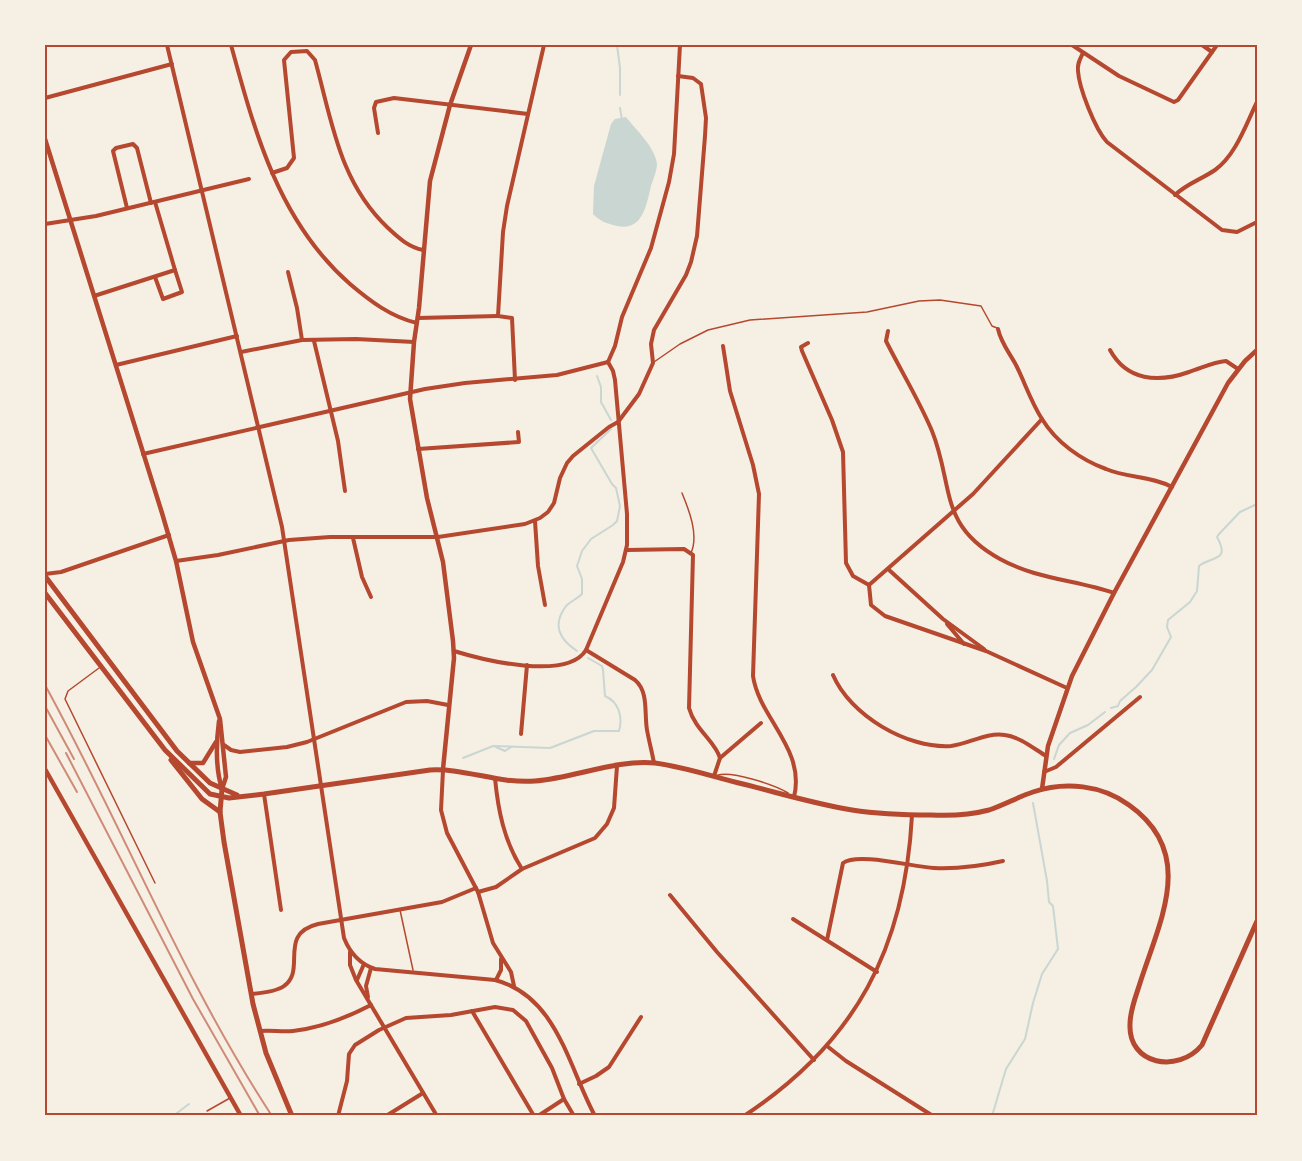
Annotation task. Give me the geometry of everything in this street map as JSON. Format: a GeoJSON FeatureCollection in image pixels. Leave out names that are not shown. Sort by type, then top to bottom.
{"type":"FeatureCollection","features":[{"type":"Feature","properties":{"kind":"main road"},"geometry":{"type":"LineString","coordinates":[[46,578],[188,763],[203,778],[222,789],[241,796]]}},
{"type":"Feature","properties":{"kind":"main road"},"geometry":{"type":"LineString","coordinates":[[45,593],[190,786],[202,799],[220,812]]}},
{"type":"Feature","properties":{"kind":"main road"},"geometry":{"type":"LineString","coordinates":[[165,750],[206,792],[220,798],[443,769],[495,778],[534,781],[617,766],[654,763],[853,810],[912,815],[957,815],[986,811],[1042,789],[1076,786],[1101,790],[1140,813],[1164,845],[1169,866],[1168,894],[1130,1022],[1132,1040],[1140,1052],[1162,1063],[1174,1062],[1190,1056],[1199,1049],[1206,1038],[1257,921]]}},
{"type":"Feature","properties":{"kind":"main road"},"geometry":{"type":"LineString","coordinates":[[222,789],[220,812],[251,994],[269,1061],[292,1116]]}},
{"type":"Feature","properties":{"kind":"street"},"geometry":{"type":"LineString","coordinates":[[167,45],[284,541],[344,938],[350,951],[371,968],[495,980],[514,986],[531,997],[546,1014],[595,1116]]}},
{"type":"Feature","properties":{"kind":"street"},"geometry":{"type":"LineString","coordinates":[[231,45],[249,107],[281,195],[297,222],[333,268],[381,308],[402,319],[498,316],[512,318],[515,380]]}},
{"type":"Feature","properties":{"kind":"street"},"geometry":{"type":"LineString","coordinates":[[471,45],[450,105],[430,181],[411,392],[427,498],[438,537],[454,651],[446,704],[441,810],[447,833],[477,890],[487,927],[501,958],[511,972],[514,986]]}},
{"type":"Feature","properties":{"kind":"street"},"geometry":{"type":"LineString","coordinates":[[498,316],[505,219],[544,45]]}},
{"type":"Feature","properties":{"kind":"street"},"geometry":{"type":"LineString","coordinates":[[608,362],[615,346],[622,317],[651,248],[662,210],[674,154],[680,45]]}},
{"type":"Feature","properties":{"kind":"street"},"geometry":{"type":"LineString","coordinates":[[1072,45],[1119,76],[1174,102],[1178,100],[1217,45]]}},
{"type":"Feature","properties":{"kind":"street"},"geometry":{"type":"LineString","coordinates":[[1202,45],[1212,52]]}},
{"type":"Feature","properties":{"kind":"street"},"geometry":{"type":"LineString","coordinates":[[272,173],[287,168],[294,158],[284,60],[287,55],[299,50],[307,51],[313,55],[343,162],[359,192],[374,213],[397,236],[412,247],[423,250]]}},
{"type":"Feature","properties":{"kind":"street"},"geometry":{"type":"LineString","coordinates":[[1083,53],[1077,71],[1100,133],[1115,150],[1224,231],[1237,232],[1257,222]]}},
{"type":"Feature","properties":{"kind":"street"},"geometry":{"type":"LineString","coordinates":[[45,98],[172,64]]}},
{"type":"Feature","properties":{"kind":"street"},"geometry":{"type":"LineString","coordinates":[[176,561],[284,541],[330,537],[438,537],[510,527],[535,520],[551,509],[563,471],[573,456],[618,422],[639,394],[653,363],[651,345],[654,330],[686,275],[696,245],[706,126],[702,87],[696,79],[678,76]]}},
{"type":"Feature","properties":{"kind":"street"},"geometry":{"type":"LineString","coordinates":[[378,133],[375,108],[377,101],[394,98],[528,114]]}},
{"type":"Feature","properties":{"kind":"street"},"geometry":{"type":"LineString","coordinates":[[1175,195],[1182,188],[1214,170],[1225,160],[1257,102]]}},
{"type":"Feature","properties":{"kind":"street"},"geometry":{"type":"LineString","coordinates":[[45,139],[169,535],[193,642],[219,716],[226,779],[222,789]]}},
{"type":"Feature","properties":{"kind":"street"},"geometry":{"type":"LineString","coordinates":[[127,208],[113,153],[115,149],[133,144],[136,146],[182,292],[163,299],[155,277]]}},
{"type":"Feature","properties":{"kind":"street"},"geometry":{"type":"LineString","coordinates":[[45,224],[96,216],[249,179]]}},
{"type":"Feature","properties":{"kind":"street"},"geometry":{"type":"LineString","coordinates":[[94,296],[174,270]]}},
{"type":"Feature","properties":{"kind":"street"},"geometry":{"type":"LineString","coordinates":[[288,272],[302,340]]}},
{"type":"Feature","properties":{"kind":"street"},"geometry":{"type":"LineString","coordinates":[[998,328],[1001,341],[1016,365],[1042,419],[1063,442],[1091,463],[1117,473],[1159,480],[1172,487]]}},
{"type":"Feature","properties":{"kind":"street"},"geometry":{"type":"LineString","coordinates":[[888,331],[886,341],[924,413],[935,440],[952,512],[968,534],[999,558],[1045,576],[1114,593]]}},
{"type":"Feature","properties":{"kind":"street"},"geometry":{"type":"LineString","coordinates":[[116,365],[237,336]]}},
{"type":"Feature","properties":{"kind":"street"},"geometry":{"type":"LineString","coordinates":[[241,352],[302,340],[414,342]]}},
{"type":"Feature","properties":{"kind":"street"},"geometry":{"type":"LineString","coordinates":[[314,340],[339,448],[345,491]]}},
{"type":"Feature","properties":{"kind":"street"},"geometry":{"type":"LineString","coordinates":[[808,343],[801,347],[802,351],[832,420],[843,452],[846,562],[853,576],[869,585]]}},
{"type":"Feature","properties":{"kind":"street"},"geometry":{"type":"LineString","coordinates":[[723,346],[730,391],[753,465],[759,494],[753,676],[757,693],[789,750],[796,784],[794,797]]}},
{"type":"Feature","properties":{"kind":"street"},"geometry":{"type":"LineString","coordinates":[[1110,350],[1121,366],[1131,373],[1149,378],[1173,377],[1226,361],[1238,369]]}},
{"type":"Feature","properties":{"kind":"street"},"geometry":{"type":"LineString","coordinates":[[1042,789],[1046,756],[1067,688],[1114,593],[1238,369],[1257,350]]}},
{"type":"Feature","properties":{"kind":"street"},"geometry":{"type":"LineString","coordinates":[[143,454],[411,392],[456,384],[515,380],[566,373],[608,362]]}},
{"type":"Feature","properties":{"kind":"street"},"geometry":{"type":"LineString","coordinates":[[454,651],[498,662],[550,665],[574,662],[582,657],[586,650],[627,550],[627,514],[615,380],[608,362]]}},
{"type":"Feature","properties":{"kind":"street"},"geometry":{"type":"LineString","coordinates":[[1042,419],[985,483],[869,585],[869,600],[874,609],[879,612],[986,651],[1067,688]]}},
{"type":"Feature","properties":{"kind":"street"},"geometry":{"type":"LineString","coordinates":[[418,449],[519,442],[518,432]]}},
{"type":"Feature","properties":{"kind":"street"},"geometry":{"type":"LineString","coordinates":[[535,520],[539,575],[545,605]]}},
{"type":"Feature","properties":{"kind":"street"},"geometry":{"type":"LineString","coordinates":[[46,578],[169,535]]}},
{"type":"Feature","properties":{"kind":"street"},"geometry":{"type":"LineString","coordinates":[[353,538],[362,578],[371,597]]}},
{"type":"Feature","properties":{"kind":"street"},"geometry":{"type":"LineString","coordinates":[[627,550],[684,549],[691,553],[694,560],[689,708],[696,725],[720,758]]}},
{"type":"Feature","properties":{"kind":"street"},"geometry":{"type":"LineString","coordinates":[[888,569],[943,619],[964,644]]}},
{"type":"Feature","properties":{"kind":"street"},"geometry":{"type":"LineString","coordinates":[[943,619],[986,651]]}},
{"type":"Feature","properties":{"kind":"street"},"geometry":{"type":"LineString","coordinates":[[586,650],[641,686],[654,763]]}},
{"type":"Feature","properties":{"kind":"street"},"geometry":{"type":"LineString","coordinates":[[521,734],[527,665]]}},
{"type":"Feature","properties":{"kind":"street"},"geometry":{"type":"LineString","coordinates":[[833,675],[843,692],[861,711],[909,740],[948,746],[989,735],[1006,735],[1021,740],[1046,756]]}},
{"type":"Feature","properties":{"kind":"street"},"geometry":{"type":"LineString","coordinates":[[1044,772],[1056,767],[1140,697]]}},
{"type":"Feature","properties":{"kind":"street"},"geometry":{"type":"LineString","coordinates":[[224,745],[240,752],[287,747],[308,742],[313,738],[406,702],[427,701],[446,704]]}},
{"type":"Feature","properties":{"kind":"street"},"geometry":{"type":"LineString","coordinates":[[219,716],[216,742],[218,777],[222,789]]}},
{"type":"Feature","properties":{"kind":"street"},"geometry":{"type":"LineString","coordinates":[[714,776],[720,758],[761,723]]}},
{"type":"Feature","properties":{"kind":"street"},"geometry":{"type":"LineString","coordinates":[[188,763],[203,763],[216,742]]}},
{"type":"Feature","properties":{"kind":"street"},"geometry":{"type":"LineString","coordinates":[[251,994],[282,988],[288,982],[292,973],[295,942],[301,931],[311,925],[442,902],[477,890],[496,887],[522,869],[591,841],[607,824],[614,808],[617,766]]}},
{"type":"Feature","properties":{"kind":"street"},"geometry":{"type":"LineString","coordinates":[[45,769],[241,1116]]}},
{"type":"Feature","properties":{"kind":"street"},"geometry":{"type":"LineString","coordinates":[[495,778],[502,825],[522,869]]}},
{"type":"Feature","properties":{"kind":"street"},"geometry":{"type":"LineString","coordinates":[[264,794],[281,910]]}},
{"type":"Feature","properties":{"kind":"street"},"geometry":{"type":"LineString","coordinates":[[744,1116],[789,1083],[827,1046],[855,1009],[877,972],[896,921],[912,815]]}},
{"type":"Feature","properties":{"kind":"street"},"geometry":{"type":"LineString","coordinates":[[827,940],[843,862],[848,859],[943,868],[986,865],[1003,861]]}},
{"type":"Feature","properties":{"kind":"street"},"geometry":{"type":"LineString","coordinates":[[670,895],[717,952],[814,1060]]}},
{"type":"Feature","properties":{"kind":"street"},"geometry":{"type":"LineString","coordinates":[[793,919],[877,972]]}},
{"type":"Feature","properties":{"kind":"street"},"geometry":{"type":"LineString","coordinates":[[350,951],[350,965],[356,980],[437,1116]]}},
{"type":"Feature","properties":{"kind":"street"},"geometry":{"type":"LineString","coordinates":[[495,980],[501,970],[501,958]]}},
{"type":"Feature","properties":{"kind":"street"},"geometry":{"type":"LineString","coordinates":[[356,980],[364,964]]}},
{"type":"Feature","properties":{"kind":"street"},"geometry":{"type":"LineString","coordinates":[[370,1003],[366,986],[371,968]]}},
{"type":"Feature","properties":{"kind":"street"},"geometry":{"type":"LineString","coordinates":[[260,1031],[290,1031],[309,1028],[347,1016],[370,1003]]}},
{"type":"Feature","properties":{"kind":"street"},"geometry":{"type":"LineString","coordinates":[[338,1116],[347,1081],[351,1050],[355,1045],[384,1028],[410,1017],[445,1016],[501,1007],[513,1010],[530,1026],[574,1116]]}},
{"type":"Feature","properties":{"kind":"street"},"geometry":{"type":"LineString","coordinates":[[472,1011],[536,1116],[564,1099]]}},
{"type":"Feature","properties":{"kind":"street"},"geometry":{"type":"LineString","coordinates":[[579,1084],[609,1067],[642,1017]]}},
{"type":"Feature","properties":{"kind":"street"},"geometry":{"type":"LineString","coordinates":[[827,1046],[846,1061],[933,1116]]}},
{"type":"Feature","properties":{"kind":"street"},"geometry":{"type":"LineString","coordinates":[[386,1116],[423,1093]]}},
{"type":"Feature","properties":{"kind":"lane"},"geometry":{"type":"LineString","coordinates":[[653,363],[680,344],[708,330],[750,320],[867,312],[920,300],[940,300],[981,306],[992,326],[998,328]]}},
{"type":"Feature","properties":{"kind":"lane"},"geometry":{"type":"LineString","coordinates":[[682,493],[692,525],[694,543],[691,553]]}},
{"type":"Feature","properties":{"kind":"lane"},"geometry":{"type":"LineString","coordinates":[[102,666],[68,691],[65,702],[156,883]]}},
{"type":"Feature","properties":{"kind":"lane"},"geometry":{"type":"LineString","coordinates":[[400,909],[413,973]]}},
{"type":"Feature","properties":{"kind":"lane"},"geometry":{"type":"LineString","coordinates":[[207,1111],[230,1098]]}},
{"type":"Feature","properties":{"kind":"shaded area"},"geometry":{"type":"Polygon","coordinates":[[[626,117],[653,151],[657,164],[645,209],[638,221],[626,227],[607,223],[593,214],[594,186],[611,124],[615,119],[626,117]]]}},
{"type":"Feature","properties":{"kind":"waterway"},"geometry":{"type":"LineString","coordinates":[[617,45],[620,95]]}},
{"type":"Feature","properties":{"kind":"waterway"},"geometry":{"type":"LineString","coordinates":[[620,108],[622,120]]}},
{"type":"Feature","properties":{"kind":"waterway"},"geometry":{"type":"LineString","coordinates":[[597,376],[601,387],[601,402],[611,420]]}},
{"type":"Feature","properties":{"kind":"waterway"},"geometry":{"type":"LineString","coordinates":[[577,651],[562,636],[559,619],[566,606],[582,594],[582,579],[577,566],[582,551],[591,539],[617,521],[620,506],[616,488],[591,448],[611,429]]}},
{"type":"Feature","properties":{"kind":"waterway"},"geometry":{"type":"LineString","coordinates":[[1111,708],[1118,706],[1120,701],[1152,670],[1171,637],[1167,627],[1168,620],[1190,602],[1197,591],[1199,566],[1221,555],[1221,545],[1217,537],[1219,534],[1240,512],[1257,504]]}},
{"type":"Feature","properties":{"kind":"waterway"},"geometry":{"type":"LineString","coordinates":[[463,758],[493,746],[550,748],[594,731],[619,731],[619,710],[614,702],[605,696],[602,666],[588,658]]}},
{"type":"Feature","properties":{"kind":"waterway"},"geometry":{"type":"LineString","coordinates":[[1054,759],[1059,745],[1070,733],[1088,725],[1105,712]]}},
{"type":"Feature","properties":{"kind":"waterway"},"geometry":{"type":"LineString","coordinates":[[496,747],[505,751],[511,747]]}},
{"type":"Feature","properties":{"kind":"waterway"},"geometry":{"type":"LineString","coordinates":[[992,1116],[1006,1069],[1025,1039],[1042,974],[1058,949],[1053,906],[1049,902],[1033,803]]}},
{"type":"Feature","properties":{"kind":"waterway"},"geometry":{"type":"LineString","coordinates":[[173,1116],[189,1104]]}},
{"type":"Feature","properties":{"kind":"railway"},"geometry":{"type":"LineString","coordinates":[[45,685],[210,1011],[272,1116]]}},
{"type":"Feature","properties":{"kind":"railway"},"geometry":{"type":"LineString","coordinates":[[45,706],[74,759]]}},
{"type":"Feature","properties":{"kind":"railway"},"geometry":{"type":"LineString","coordinates":[[45,735],[77,792]]}},
{"type":"Feature","properties":{"kind":"railway"},"geometry":{"type":"LineString","coordinates":[[66,753],[193,999],[260,1116]]}}]}
